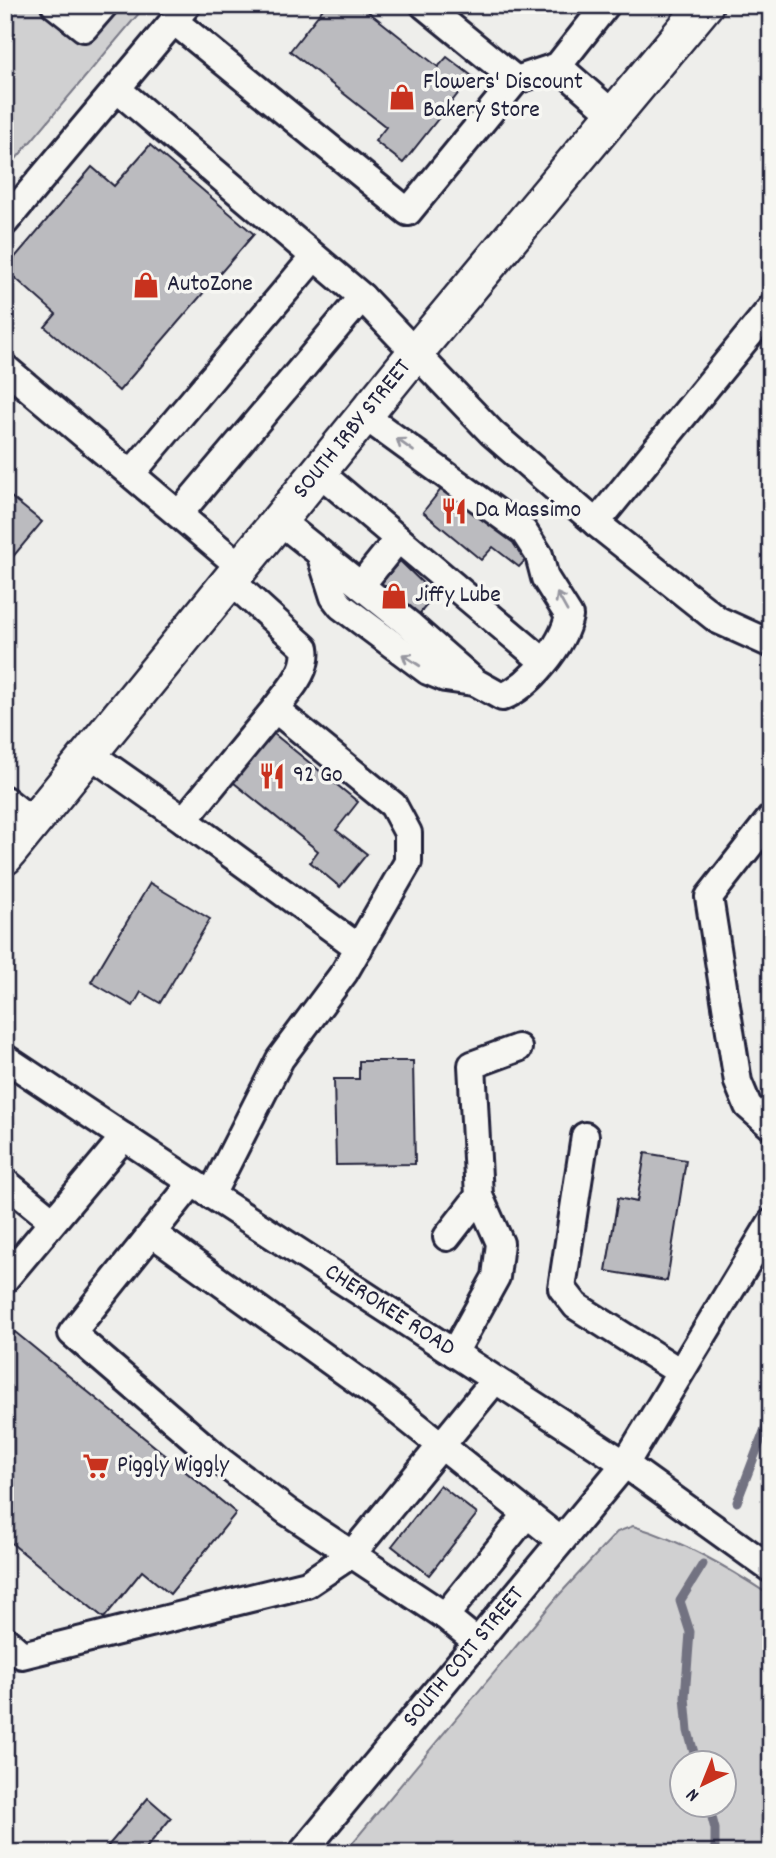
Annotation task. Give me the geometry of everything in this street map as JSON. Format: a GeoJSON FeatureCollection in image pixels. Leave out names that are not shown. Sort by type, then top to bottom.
{"type":"FeatureCollection","features":[{"type":"Feature","properties":{"kind":"main road","name":"SOUTH IRBY STREET"},"geometry":{"type":"LineString","coordinates":[[5,857],[366,417],[416,352],[705,5]]}},
{"type":"Feature","properties":{"kind":"street"},"geometry":{"type":"LineString","coordinates":[[55,5],[84,29],[104,5]]}},
{"type":"Feature","properties":{"kind":"street"},"geometry":{"type":"LineString","coordinates":[[424,5],[516,80]]}},
{"type":"Feature","properties":{"kind":"street"},"geometry":{"type":"LineString","coordinates":[[5,222],[181,13],[408,212],[516,80],[558,66],[606,5]]}},
{"type":"Feature","properties":{"kind":"street"},"geometry":{"type":"LineString","coordinates":[[558,66],[614,115]]}},
{"type":"Feature","properties":{"kind":"street"},"geometry":{"type":"LineString","coordinates":[[117,89],[362,297],[492,433],[596,523],[718,620],[771,644]]}},
{"type":"Feature","properties":{"kind":"street"},"geometry":{"type":"LineString","coordinates":[[131,474],[314,257]]}},
{"type":"Feature","properties":{"kind":"street"},"geometry":{"type":"LineString","coordinates":[[179,514],[362,297]]}},
{"type":"Feature","properties":{"kind":"street"},"geometry":{"type":"LineString","coordinates":[[596,523],[771,308]]}},
{"type":"Feature","properties":{"kind":"street"},"geometry":{"type":"LineString","coordinates":[[5,368],[179,514],[305,648],[307,659],[302,671],[275,709],[184,820]]}},
{"type":"Feature","properties":{"kind":"street"},"geometry":{"type":"LineString","coordinates":[[280,521],[361,584],[475,682],[502,697],[516,692],[543,661],[566,629],[569,615],[545,578],[539,555],[524,532],[366,417]]}},
{"type":"Feature","properties":{"kind":"street"},"geometry":{"type":"LineString","coordinates":[[320,473],[543,661]]}},
{"type":"Feature","properties":{"kind":"street"},"geometry":{"type":"LineString","coordinates":[[361,584],[398,539]]}},
{"type":"Feature","properties":{"kind":"street"},"geometry":{"type":"LineString","coordinates":[[320,553],[334,597],[341,606],[428,671],[445,678],[475,682]]}},
{"type":"Feature","properties":{"kind":"street"},"geometry":{"type":"LineString","coordinates":[[275,709],[393,805],[408,833],[408,862],[359,948],[281,1059],[201,1189],[152,1233],[72,1333],[223,1463],[288,1512],[445,1616],[477,1642]]}},
{"type":"Feature","properties":{"kind":"street"},"geometry":{"type":"LineString","coordinates":[[90,754],[359,948]]}},
{"type":"Feature","properties":{"kind":"street"},"geometry":{"type":"LineString","coordinates":[[5,800],[34,823]]}},
{"type":"Feature","properties":{"kind":"street"},"geometry":{"type":"LineString","coordinates":[[771,818],[709,897],[738,1082],[748,1106],[771,1126]]}},
{"type":"Feature","properties":{"kind":"street"},"geometry":{"type":"LineString","coordinates":[[454,1353],[496,1277],[500,1243],[479,1196],[472,1065],[518,1048]]}},
{"type":"Feature","properties":{"kind":"street","name":"CHEROKEE ROAD"},"geometry":{"type":"LineString","coordinates":[[5,1058],[201,1189],[625,1464],[771,1569]]}},
{"type":"Feature","properties":{"kind":"street"},"geometry":{"type":"LineString","coordinates":[[585,1136],[562,1288],[576,1306],[680,1372]]}},
{"type":"Feature","properties":{"kind":"street"},"geometry":{"type":"LineString","coordinates":[[5,1279],[124,1137]]}},
{"type":"Feature","properties":{"kind":"street"},"geometry":{"type":"LineString","coordinates":[[5,1182],[53,1221]]}},
{"type":"Feature","properties":{"kind":"street"},"geometry":{"type":"LineString","coordinates":[[447,1237],[479,1196]]}},
{"type":"Feature","properties":{"kind":"street","name":"SOUTH COIT STREET"},"geometry":{"type":"LineString","coordinates":[[302,1853],[625,1464],[771,1223]]}},
{"type":"Feature","properties":{"kind":"street"},"geometry":{"type":"LineString","coordinates":[[152,1233],[443,1444],[561,1541]]}},
{"type":"Feature","properties":{"kind":"street"},"geometry":{"type":"LineString","coordinates":[[5,1640],[22,1655],[307,1584],[352,1554],[495,1380]]}},
{"type":"Feature","properties":{"kind":"street"},"geometry":{"type":"LineString","coordinates":[[445,1616],[527,1514]]}},
{"type":"Feature","properties":{"kind":"shaded area"},"geometry":{"type":"Polygon","coordinates":[[[5,5],[146,5],[5,172],[5,5]]]}},
{"type":"Feature","properties":{"kind":"shaded area"},"geometry":{"type":"Polygon","coordinates":[[[633,1526],[687,1547],[771,1596],[771,1853],[344,1853],[558,1596],[617,1532],[633,1526]]]}},
{"type":"Feature","properties":{"kind":"building"},"geometry":{"type":"Polygon","coordinates":[[[326,5],[360,5],[438,67],[447,57],[472,76],[403,163],[375,141],[386,127],[290,51],[326,5]]]}},
{"type":"Feature","properties":{"kind":"building"},"geometry":{"type":"Polygon","coordinates":[[[150,145],[254,234],[119,391],[45,327],[56,314],[5,269],[92,167],[114,186],[150,145]]]}},
{"type":"Feature","properties":{"kind":"building"},"geometry":{"type":"Polygon","coordinates":[[[446,483],[531,554],[519,567],[493,547],[481,560],[423,512],[446,483]]]}},
{"type":"Feature","properties":{"kind":"building"},"geometry":{"type":"Polygon","coordinates":[[[5,492],[42,522],[6,565],[5,564],[5,492]]]}},
{"type":"Feature","properties":{"kind":"building"},"geometry":{"type":"Polygon","coordinates":[[[400,561],[435,595],[397,641],[358,610],[400,561]]]}},
{"type":"Feature","properties":{"kind":"building"},"geometry":{"type":"Polygon","coordinates":[[[268,729],[358,802],[336,830],[367,854],[340,887],[310,862],[318,851],[228,778],[268,729]]]}},
{"type":"Feature","properties":{"kind":"building"},"geometry":{"type":"Polygon","coordinates":[[[150,883],[210,919],[160,1003],[141,992],[133,1006],[91,982],[150,883]]]}},
{"type":"Feature","properties":{"kind":"building"},"geometry":{"type":"Polygon","coordinates":[[[359,1061],[413,1061],[415,1164],[336,1165],[334,1079],[359,1079],[359,1061]]]}},
{"type":"Feature","properties":{"kind":"building"},"geometry":{"type":"Polygon","coordinates":[[[645,1153],[686,1160],[667,1281],[606,1271],[618,1198],[637,1202],[645,1153]]]}},
{"type":"Feature","properties":{"kind":"building"},"geometry":{"type":"Polygon","coordinates":[[[15,1332],[236,1513],[170,1594],[142,1571],[104,1618],[5,1538],[5,1345],[15,1332]]]}},
{"type":"Feature","properties":{"kind":"building"},"geometry":{"type":"Polygon","coordinates":[[[440,1485],[477,1514],[429,1575],[392,1546],[440,1485]]]}},
{"type":"Feature","properties":{"kind":"building"},"geometry":{"type":"Polygon","coordinates":[[[148,1798],[171,1818],[142,1853],[102,1853],[148,1798]]]}},
{"type":"Feature","properties":{"kind":"waterway"},"geometry":{"type":"LineString","coordinates":[[737,1502],[771,1413]]}},
{"type":"Feature","properties":{"kind":"waterway"},"geometry":{"type":"LineString","coordinates":[[693,1750],[688,1731],[685,1697],[690,1632],[680,1601],[703,1564]]}},
{"type":"Feature","properties":{"kind":"waterway"},"geometry":{"type":"LineString","coordinates":[[713,1820],[715,1853]]}},
{"type":"Feature","properties":{"kind":"place","name":"Flowers' Discount Bakery Store"},"geometry":{"type":"Point","coordinates":[402,97]}},
{"type":"Feature","properties":{"kind":"place","name":"AutoZone"},"geometry":{"type":"Point","coordinates":[146,285]}},
{"type":"Feature","properties":{"kind":"place","name":"Da Massimo"},"geometry":{"type":"Point","coordinates":[454,511]}},
{"type":"Feature","properties":{"kind":"place","name":"Jiffy Lube"},"geometry":{"type":"Point","coordinates":[394,596]}},
{"type":"Feature","properties":{"kind":"place","name":"92 Go"},"geometry":{"type":"Point","coordinates":[272,776]}},
{"type":"Feature","properties":{"kind":"place","name":"Piggly Wiggly"},"geometry":{"type":"Point","coordinates":[96,1466]}}]}
